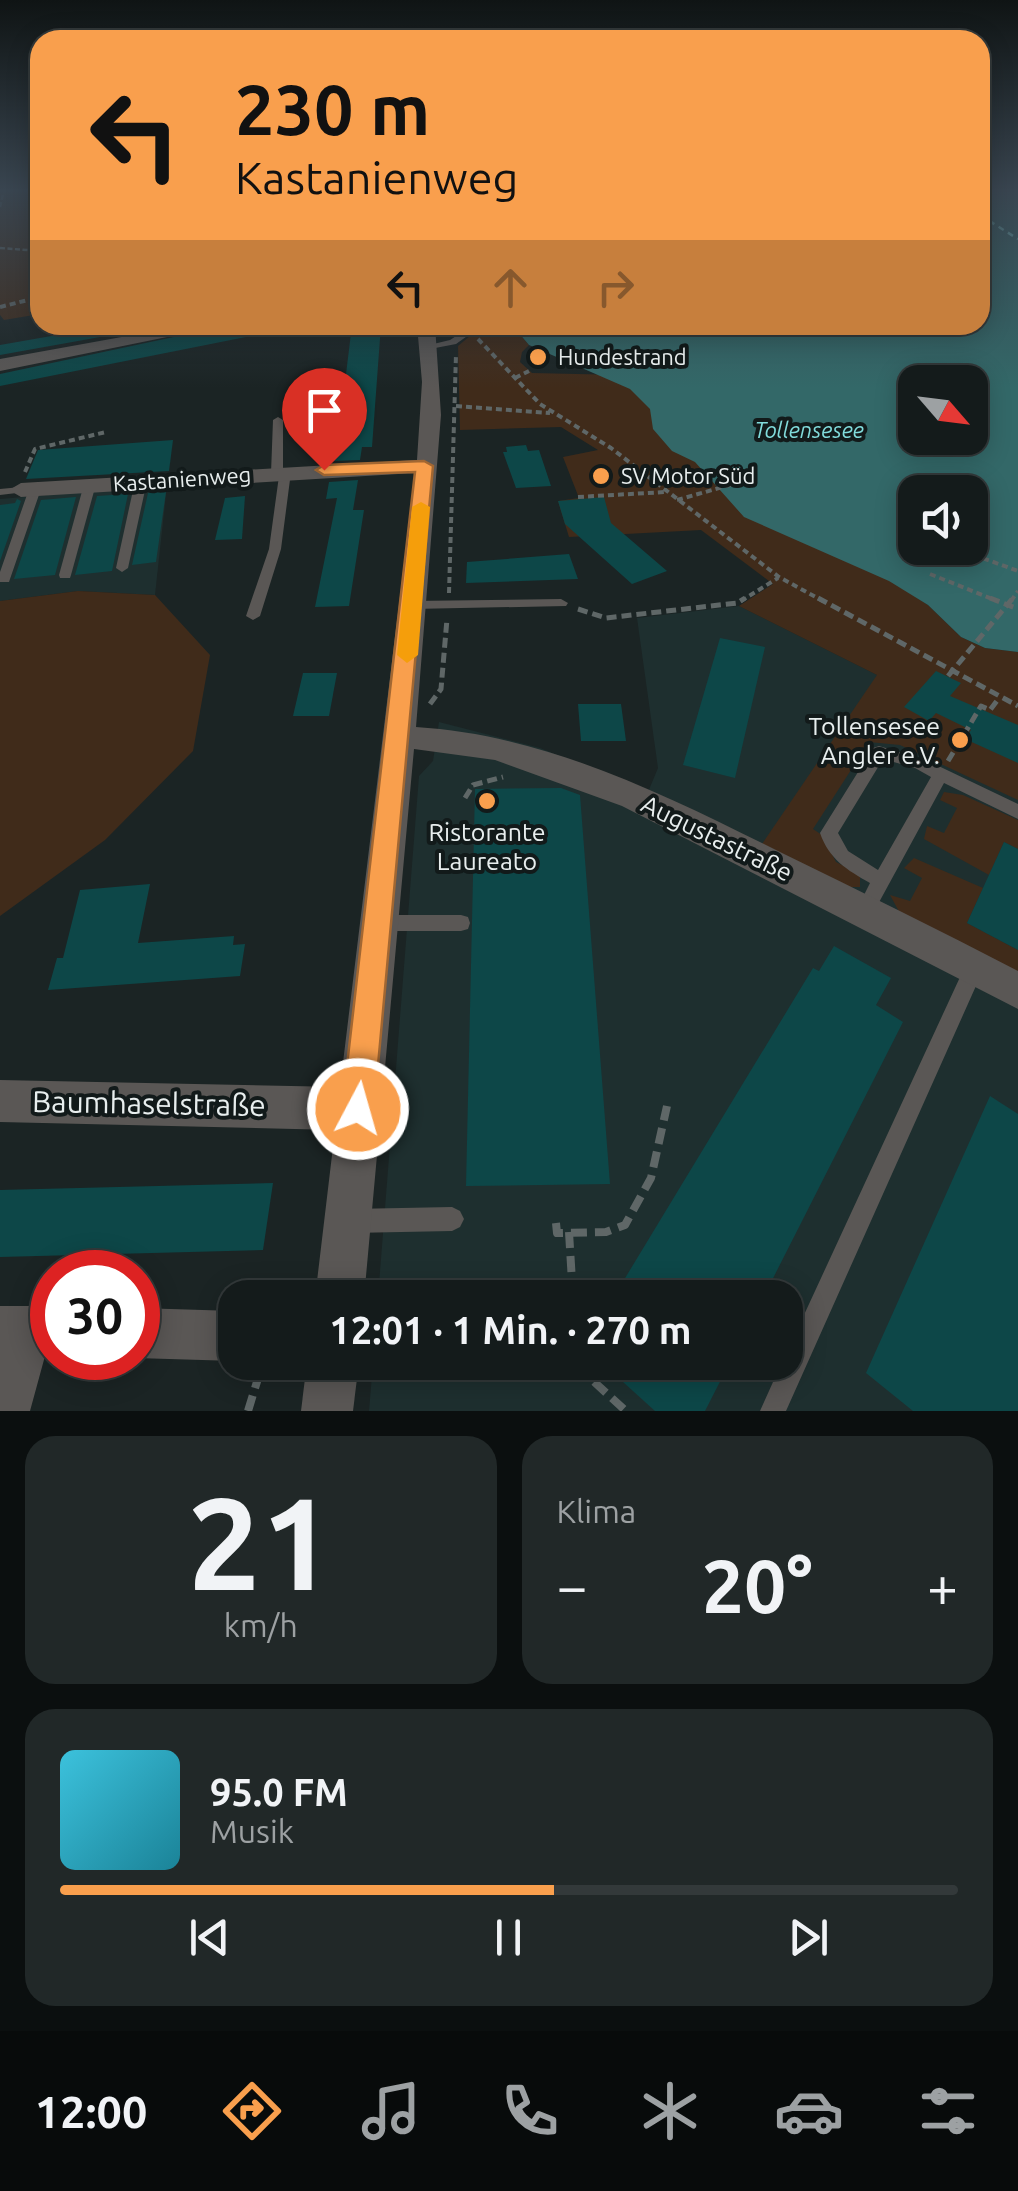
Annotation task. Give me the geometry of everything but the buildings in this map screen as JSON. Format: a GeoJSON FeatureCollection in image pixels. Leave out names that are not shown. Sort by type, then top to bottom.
{"type":"FeatureCollection","features":[{"type":"Feature","properties":{"kind":"street"},"geometry":{"type":"LineString","coordinates":[[0,365],[163,335]]}},
{"type":"Feature","properties":{"kind":"street"},"geometry":{"type":"LineString","coordinates":[[342,1280],[436,338]]}},
{"type":"Feature","properties":{"kind":"street","name":"Kastanienweg"},"geometry":{"type":"LineString","coordinates":[[20,485],[424,466]]}},
{"type":"Feature","properties":{"kind":"street","name":"Augustastraße"},"geometry":{"type":"LineString","coordinates":[[399,737],[467,742],[533,759],[873,895],[974,968],[1018,991]]}},
{"type":"Feature","properties":{"kind":"street","name":"Baumhaselstraße"},"geometry":{"type":"LineString","coordinates":[[0,1101],[358,1109]]}},
{"type":"Feature","properties":{"kind":"street"},"geometry":{"type":"LineString","coordinates":[[4,1411],[26,1331]]}},
{"type":"Feature","properties":{"kind":"street"},"geometry":{"type":"LineString","coordinates":[[160,1334],[218,1335]]}},
{"type":"Feature","properties":{"kind":"street"},"geometry":{"type":"LineString","coordinates":[[327,1411],[330,1380]]}},
{"type":"Feature","properties":{"kind":"lane"},"geometry":{"type":"LineString","coordinates":[[253,616],[275,549],[281,473],[278,420]]}},
{"type":"Feature","properties":{"kind":"lane"},"geometry":{"type":"LineString","coordinates":[[122,568],[141,481]]}},
{"type":"Feature","properties":{"kind":"lane"},"geometry":{"type":"LineString","coordinates":[[65,575],[90,484]]}},
{"type":"Feature","properties":{"kind":"lane"},"geometry":{"type":"LineString","coordinates":[[4,580],[20,485]]}},
{"type":"Feature","properties":{"kind":"lane"},"geometry":{"type":"LineString","coordinates":[[412,605],[561,604]]}},
{"type":"Feature","properties":{"kind":"lane"},"geometry":{"type":"LineString","coordinates":[[939,777],[873,895],[832,845],[829,833],[879,752],[894,754],[1018,812]]}},
{"type":"Feature","properties":{"kind":"lane"},"geometry":{"type":"LineString","coordinates":[[378,923],[461,923]]}},
{"type":"Feature","properties":{"kind":"lane"},"geometry":{"type":"LineString","coordinates":[[774,1411],[974,968]]}},
{"type":"Feature","properties":{"kind":"lane"},"geometry":{"type":"LineString","coordinates":[[347,1221],[452,1218]]}},
{"type":"Feature","properties":{"kind":"path"},"geometry":{"type":"LineString","coordinates":[[0,307],[30,299]]}},
{"type":"Feature","properties":{"kind":"path"},"geometry":{"type":"LineString","coordinates":[[478,335],[540,404],[611,448],[779,578],[950,674],[1018,706]]}},
{"type":"Feature","properties":{"kind":"path"},"geometry":{"type":"LineString","coordinates":[[436,338],[456,406],[503,406],[558,415]]}},
{"type":"Feature","properties":{"kind":"path"},"geometry":{"type":"LineString","coordinates":[[514,378],[530,372]]}},
{"type":"Feature","properties":{"kind":"path"},"geometry":{"type":"LineString","coordinates":[[20,485],[35,449],[106,432]]}},
{"type":"Feature","properties":{"kind":"path"},"geometry":{"type":"LineString","coordinates":[[677,500],[744,481]]}},
{"type":"Feature","properties":{"kind":"path"},"geometry":{"type":"LineString","coordinates":[[578,498],[666,492]]}},
{"type":"Feature","properties":{"kind":"path"},"geometry":{"type":"LineString","coordinates":[[988,561],[1018,572]]}},
{"type":"Feature","properties":{"kind":"path"},"geometry":{"type":"LineString","coordinates":[[930,574],[1018,609]]}},
{"type":"Feature","properties":{"kind":"path"},"geometry":{"type":"LineString","coordinates":[[561,604],[606,618],[737,604],[779,578]]}},
{"type":"Feature","properties":{"kind":"path"},"geometry":{"type":"LineString","coordinates":[[950,674],[1018,591]]}},
{"type":"Feature","properties":{"kind":"path"},"geometry":{"type":"LineString","coordinates":[[939,777],[981,706],[990,710],[1000,697]]}},
{"type":"Feature","properties":{"kind":"path"},"geometry":{"type":"LineString","coordinates":[[465,798],[473,785],[513,773],[533,759]]}},
{"type":"Feature","properties":{"kind":"path"},"geometry":{"type":"LineString","coordinates":[[556,1223],[557,1233],[615,1232],[627,1224],[649,1182],[667,1106]]}},
{"type":"Feature","properties":{"kind":"path"},"geometry":{"type":"LineString","coordinates":[[569,1232],[572,1280]]}},
{"type":"Feature","properties":{"kind":"path"},"geometry":{"type":"LineString","coordinates":[[248,1411],[257,1380]]}},
{"type":"Feature","properties":{"kind":"path"},"geometry":{"type":"LineString","coordinates":[[593,1380],[626,1411]]}},
{"type":"Feature","properties":{"kind":"shaded area"},"geometry":{"type":"Polygon","coordinates":[[[0,256],[30,256],[30,316],[4,320],[0,315],[0,256]]]}},
{"type":"Feature","properties":{"kind":"shaded area"},"geometry":{"type":"Polygon","coordinates":[[[471,335],[520,335],[529,345],[520,362],[532,373],[622,375],[749,488],[928,605],[961,637],[985,648],[1018,652],[1018,800],[900,745],[869,742],[813,829],[822,835],[836,862],[860,874],[860,887],[850,887],[762,844],[877,675],[739,606],[773,584],[701,530],[569,537],[558,501],[579,498],[563,457],[598,450],[561,427],[460,430],[458,346],[471,335]]]}},
{"type":"Feature","properties":{"kind":"shaded area"},"geometry":{"type":"Polygon","coordinates":[[[167,485],[155,595],[78,591],[0,601],[0,499],[167,485]]]}},
{"type":"Feature","properties":{"kind":"shaded area"},"geometry":{"type":"Polygon","coordinates":[[[78,591],[155,595],[210,655],[193,751],[105,840],[0,916],[0,601],[78,591]]]}},
{"type":"Feature","properties":{"kind":"shaded area"},"geometry":{"type":"Polygon","coordinates":[[[739,606],[877,675],[1018,719],[1018,1411],[369,1411],[372,1380],[803,1380],[803,1280],[379,1280],[419,776],[433,761],[439,722],[540,748],[648,792],[658,768],[637,618],[739,606]]]}},
{"type":"Feature","properties":{"kind":"shaded area"},"geometry":{"type":"Polygon","coordinates":[[[944,792],[963,795],[1018,820],[1018,849],[1004,842],[989,875],[924,839],[927,826],[944,833],[957,808],[940,800],[944,792]]]}},
{"type":"Feature","properties":{"kind":"shaded area"},"geometry":{"type":"Polygon","coordinates":[[[914,858],[983,888],[967,923],[1018,950],[1018,975],[902,917],[890,895],[910,901],[922,878],[904,868],[914,858]]]}},
{"type":"Feature","properties":{"kind":"water","name":"Tollensesee"},"geometry":{"type":"Polygon","coordinates":[[[990,256],[1018,256],[1018,652],[985,648],[961,637],[928,605],[889,581],[744,517],[695,462],[672,451],[653,429],[650,409],[630,389],[529,345],[520,335],[990,335],[990,256]]]}},
{"type":"Feature","properties":{"kind":"slow traffic"},"geometry":{"type":"LineString","coordinates":[[407,655],[421,507]]}},
{"type":"Feature","properties":{"kind":"place","name":"Hundestrand"},"geometry":{"type":"Point","coordinates":[538,357]}},
{"type":"Feature","properties":{"kind":"place","name":"SV Motor Süd"},"geometry":{"type":"Point","coordinates":[601,476]}},
{"type":"Feature","properties":{"kind":"place","name":"Tollensesee Angler e.V."},"geometry":{"type":"Point","coordinates":[960,740]}},
{"type":"Feature","properties":{"kind":"place","name":"Ristorante Laureato"},"geometry":{"type":"Point","coordinates":[487,801]}},
{"type":"Feature","properties":{"kind":"route"},"geometry":{"type":"LineString","coordinates":[[324,470],[424,466],[405,682],[358,1109]]}}]}
